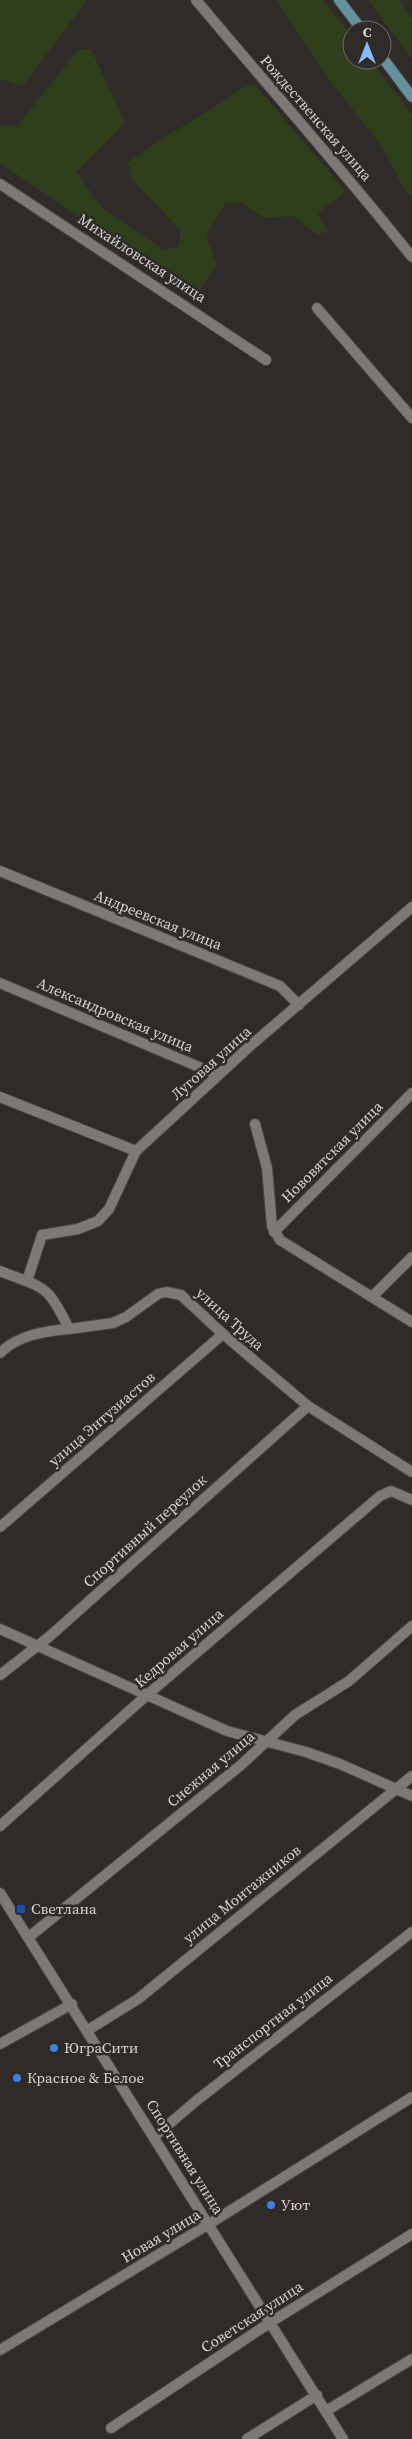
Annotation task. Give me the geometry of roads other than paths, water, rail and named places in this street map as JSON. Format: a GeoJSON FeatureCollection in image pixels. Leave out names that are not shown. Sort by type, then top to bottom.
{"type":"FeatureCollection","features":[{"type":"Feature","properties":{"kind":"street","name":"Рождественская улица"},"geometry":{"type":"LineString","coordinates":[[196,0],[354,183],[412,257]]}},
{"type":"Feature","properties":{"kind":"street"},"geometry":{"type":"LineString","coordinates":[[339,0],[354,20]]}},
{"type":"Feature","properties":{"kind":"street"},"geometry":{"type":"LineString","coordinates":[[392,70],[412,97]]}},
{"type":"Feature","properties":{"kind":"street","name":"Михайловская улица"},"geometry":{"type":"LineString","coordinates":[[0,184],[266,360]]}},
{"type":"Feature","properties":{"kind":"street"},"geometry":{"type":"LineString","coordinates":[[317,308],[412,418]]}},
{"type":"Feature","properties":{"kind":"street","name":"Андреевская улица"},"geometry":{"type":"LineString","coordinates":[[0,871],[280,986],[299,1005]]}},
{"type":"Feature","properties":{"kind":"street","name":"Луговая улица"},"geometry":{"type":"LineString","coordinates":[[27,1281],[42,1235],[78,1229],[98,1221],[109,1209],[136,1152],[218,1075],[412,907]]}},
{"type":"Feature","properties":{"kind":"street","name":"Александровская улица"},"geometry":{"type":"LineString","coordinates":[[0,983],[218,1075]]}},
{"type":"Feature","properties":{"kind":"street","name":"Нововятская улица"},"geometry":{"type":"LineString","coordinates":[[274,1232],[412,1093]]}},
{"type":"Feature","properties":{"kind":"street"},"geometry":{"type":"LineString","coordinates":[[0,1097],[136,1152]]}},
{"type":"Feature","properties":{"kind":"street"},"geometry":{"type":"LineString","coordinates":[[255,1124],[267,1168],[274,1232],[280,1240],[412,1322]]}},
{"type":"Feature","properties":{"kind":"street"},"geometry":{"type":"LineString","coordinates":[[372,1297],[412,1257]]}},
{"type":"Feature","properties":{"kind":"street"},"geometry":{"type":"LineString","coordinates":[[0,1271],[27,1281],[51,1295],[69,1329],[45,1332],[22,1339],[10,1344],[0,1353]]}},
{"type":"Feature","properties":{"kind":"street","name":"улица Труда"},"geometry":{"type":"LineString","coordinates":[[69,1329],[113,1323],[126,1317],[148,1298],[166,1292],[182,1295],[223,1334],[308,1406],[412,1472]]}},
{"type":"Feature","properties":{"kind":"street","name":"улица Энтузиастов"},"geometry":{"type":"LineString","coordinates":[[0,1528],[223,1334]]}},
{"type":"Feature","properties":{"kind":"street","name":"Спортивный переулок"},"geometry":{"type":"LineString","coordinates":[[0,1675],[132,1564],[308,1406]]}},
{"type":"Feature","properties":{"kind":"street","name":"Кедровая улица"},"geometry":{"type":"LineString","coordinates":[[0,1826],[147,1695],[380,1496],[391,1491],[412,1500]]}},
{"type":"Feature","properties":{"kind":"street","name":"Снежная улица"},"geometry":{"type":"LineString","coordinates":[[29,1937],[241,1765],[296,1715],[356,1675],[412,1626]]}},
{"type":"Feature","properties":{"kind":"street"},"geometry":{"type":"LineString","coordinates":[[0,1629],[227,1731],[268,1740],[340,1764],[412,1796]]}},
{"type":"Feature","properties":{"kind":"street","name":"улица Монтажников"},"geometry":{"type":"LineString","coordinates":[[88,2030],[112,2017],[138,1999],[412,1776]]}},
{"type":"Feature","properties":{"kind":"street","name":"Спортивная улица"},"geometry":{"type":"LineString","coordinates":[[0,1893],[155,2136],[343,2439]]}},
{"type":"Feature","properties":{"kind":"street","name":"Транспортная улица"},"geometry":{"type":"LineString","coordinates":[[155,2136],[196,2101],[412,1932]]}},
{"type":"Feature","properties":{"kind":"street"},"geometry":{"type":"LineString","coordinates":[[0,2044],[72,2004]]}},
{"type":"Feature","properties":{"kind":"street","name":"Новая улица"},"geometry":{"type":"LineString","coordinates":[[0,2350],[209,2224],[412,2096]]}},
{"type":"Feature","properties":{"kind":"street","name":"Советская улица"},"geometry":{"type":"LineString","coordinates":[[111,2428],[271,2322],[412,2234]]}},
{"type":"Feature","properties":{"kind":"street"},"geometry":{"type":"LineString","coordinates":[[326,2411],[412,2359]]}},
{"type":"Feature","properties":{"kind":"street"},"geometry":{"type":"LineString","coordinates":[[247,2439],[317,2395]]}},
{"type":"Feature","properties":{"kind":"place","name":"Светлана"},"geometry":{"type":"Point","coordinates":[21,1909]}},
{"type":"Feature","properties":{"kind":"place","name":"ЮграСити"},"geometry":{"type":"Point","coordinates":[54,2048]}},
{"type":"Feature","properties":{"kind":"place","name":"Красное & Белое"},"geometry":{"type":"Point","coordinates":[17,2078]}},
{"type":"Feature","properties":{"kind":"place","name":"Уют"},"geometry":{"type":"Point","coordinates":[271,2205]}}]}
